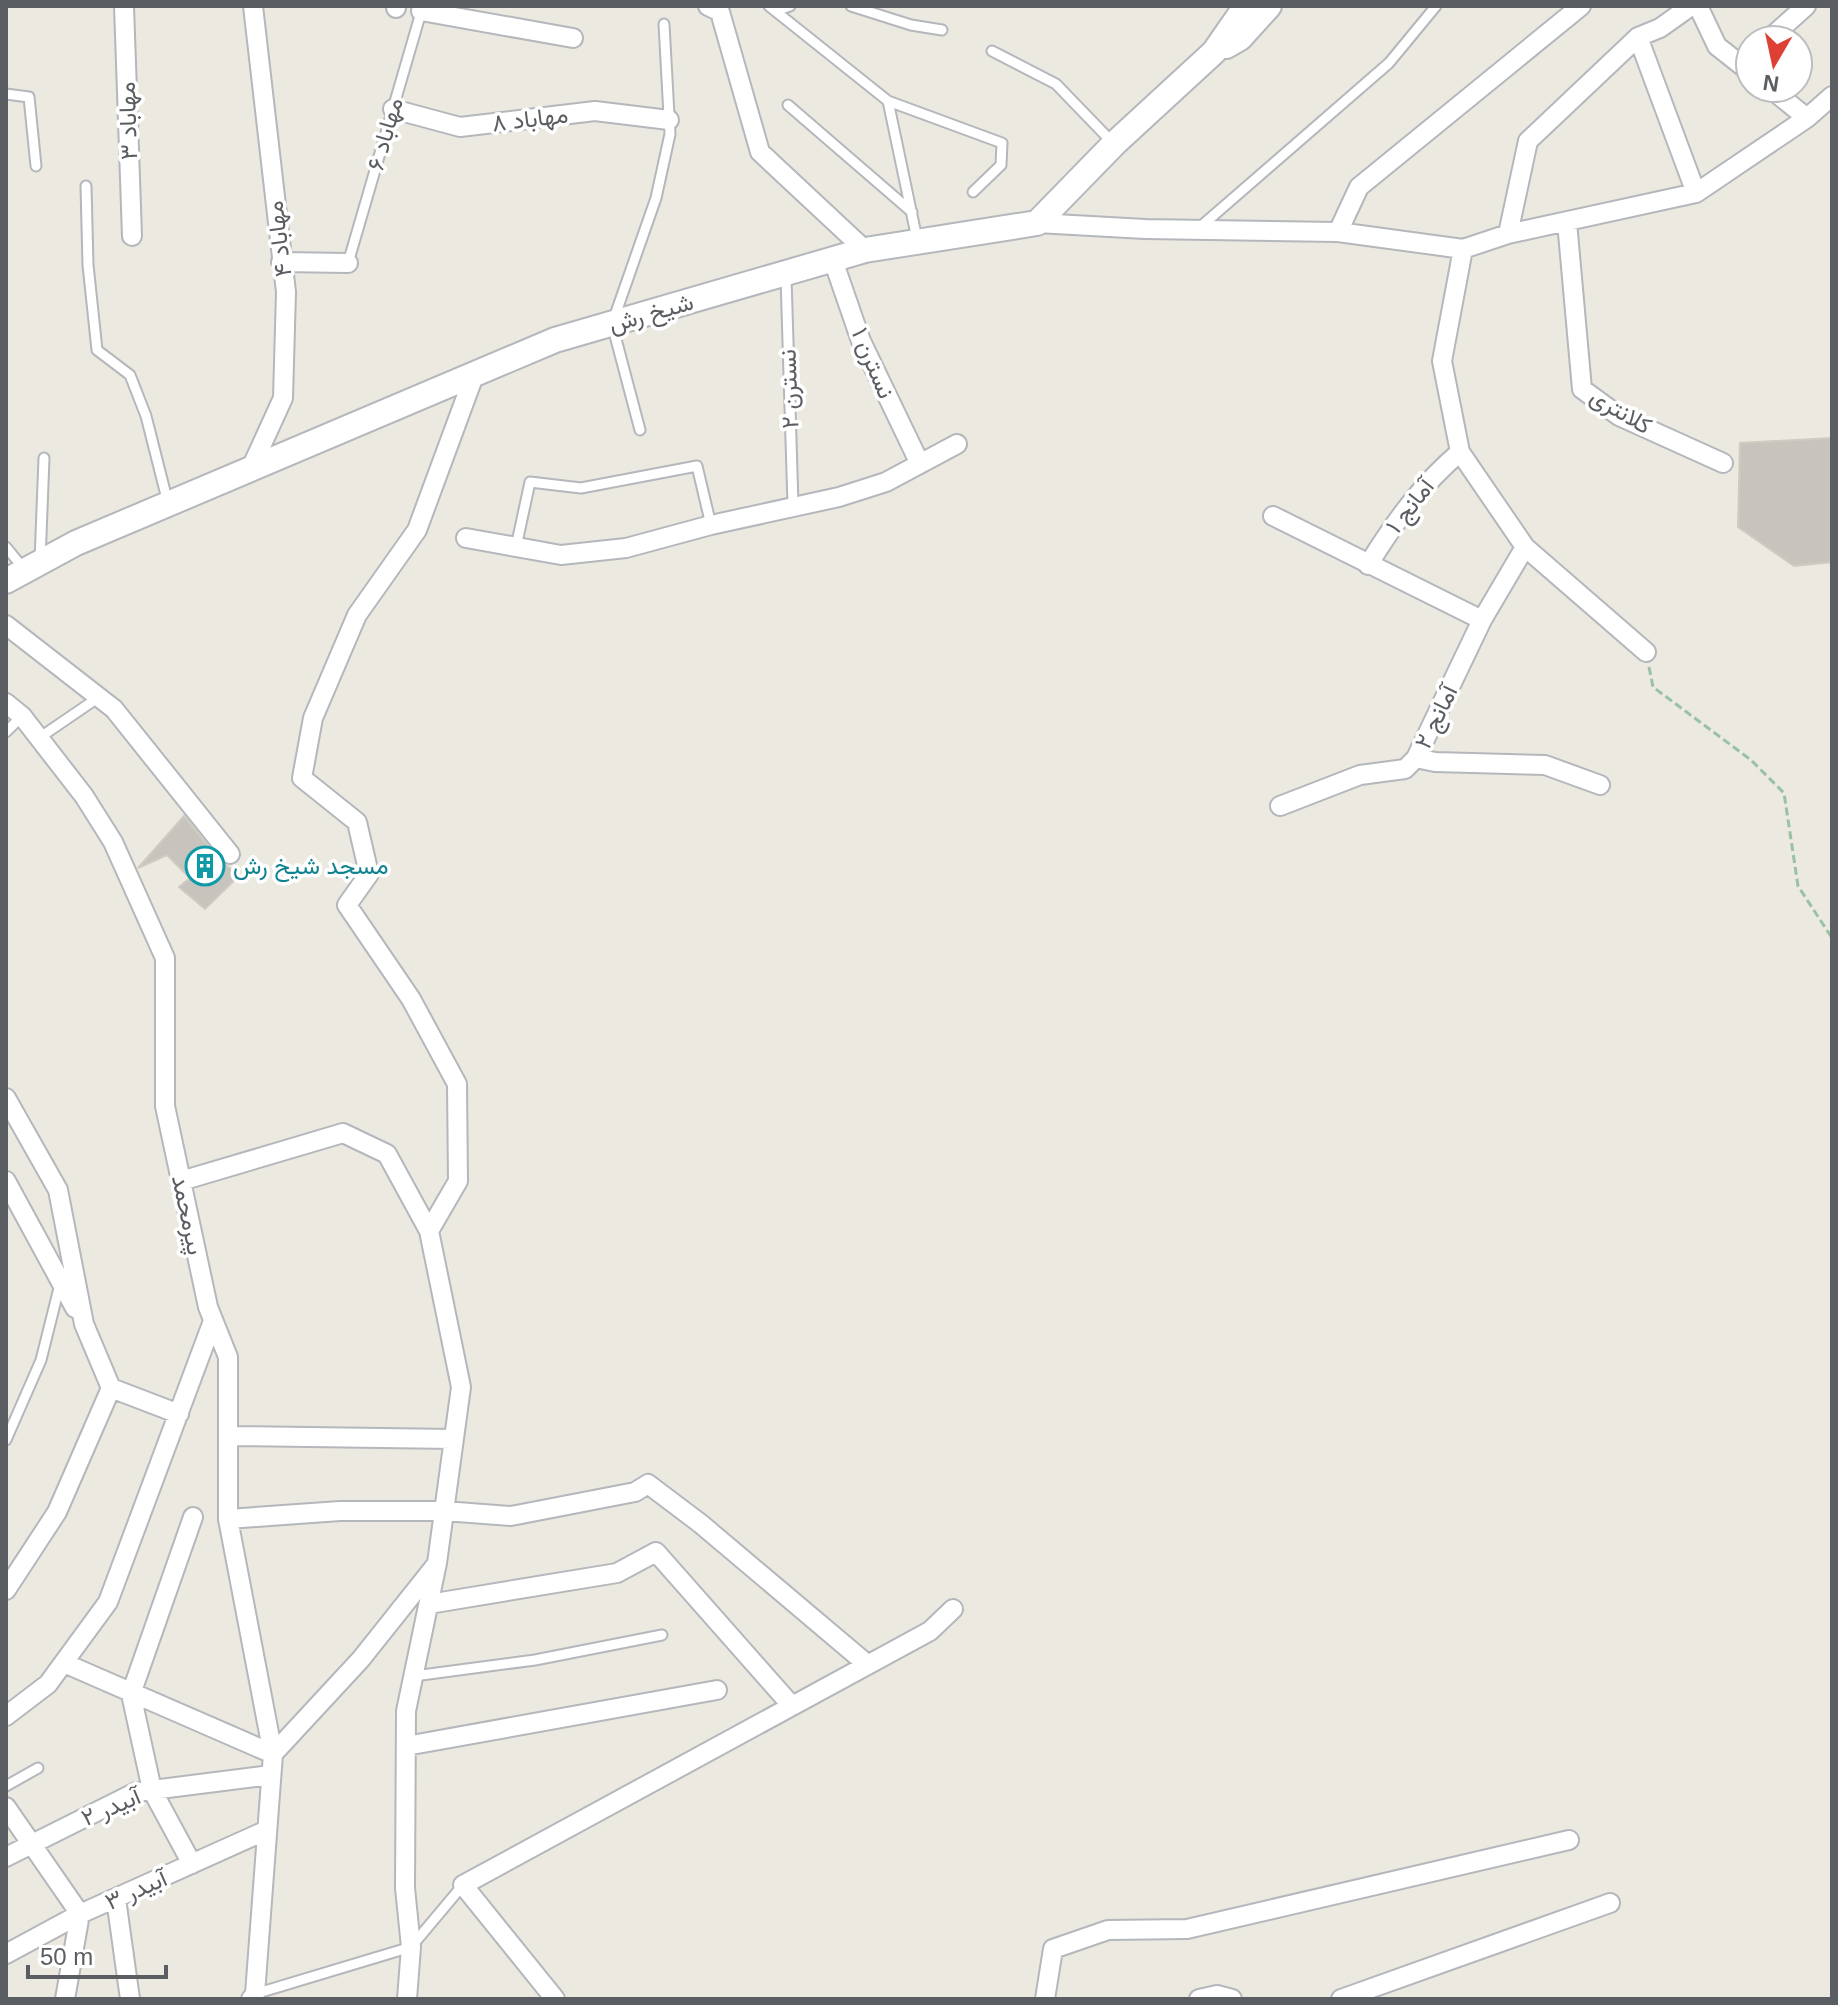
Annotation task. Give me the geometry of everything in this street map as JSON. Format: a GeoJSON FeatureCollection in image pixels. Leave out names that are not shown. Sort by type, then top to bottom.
{"type":"FeatureCollection","features":[{"type":"Feature","properties":{"kind":"street","name":"مهاباد ۳"},"geometry":{"type":"LineString","coordinates":[[124,6],[132,236]]}},
{"type":"Feature","properties":{"kind":"street","name":"مهاباد ۴"},"geometry":{"type":"LineString","coordinates":[[252,466],[283,398],[286,292],[253,6]]}},
{"type":"Feature","properties":{"kind":"street"},"geometry":{"type":"LineString","coordinates":[[708,6],[720,12],[760,152],[865,250]]}},
{"type":"Feature","properties":{"kind":"street"},"geometry":{"type":"LineString","coordinates":[[1037,223],[1114,144],[1214,52],[1246,6]]}},
{"type":"Feature","properties":{"kind":"street"},"geometry":{"type":"LineString","coordinates":[[1214,52],[1240,38],[1269,6]]}},
{"type":"Feature","properties":{"kind":"street"},"geometry":{"type":"LineString","coordinates":[[1338,232],[1359,187],[1581,6]]}},
{"type":"Feature","properties":{"kind":"street"},"geometry":{"type":"LineString","coordinates":[[1508,234],[1528,141],[1638,37],[1660,28],[1691,6]]}},
{"type":"Feature","properties":{"kind":"street"},"geometry":{"type":"LineString","coordinates":[[1698,6],[1717,46],[1734,56]]}},
{"type":"Feature","properties":{"kind":"street"},"geometry":{"type":"LineString","coordinates":[[1786,24],[1806,6]]}},
{"type":"Feature","properties":{"kind":"street"},"geometry":{"type":"LineString","coordinates":[[422,8],[573,38]]}},
{"type":"Feature","properties":{"kind":"street"},"geometry":{"type":"LineString","coordinates":[[1638,37],[1696,193]]}},
{"type":"Feature","properties":{"kind":"street"},"geometry":{"type":"LineString","coordinates":[[1037,223],[1338,232],[1463,249],[1508,234],[1696,193],[1807,118],[1832,96]]}},
{"type":"Feature","properties":{"kind":"street"},"geometry":{"type":"LineString","coordinates":[[1790,104],[1807,118]]}},
{"type":"Feature","properties":{"kind":"street","name":"مهاباد ۸"},"geometry":{"type":"LineString","coordinates":[[393,109],[460,127],[595,111],[669,120]]}},
{"type":"Feature","properties":{"kind":"street","name":"کلانتری"},"geometry":{"type":"LineString","coordinates":[[1567,222],[1582,389],[1619,416],[1723,463]]}},
{"type":"Feature","properties":{"kind":"street","name":"شیخ رش"},"geometry":{"type":"LineString","coordinates":[[23,570],[252,466],[555,340],[865,250],[1037,223]]}},
{"type":"Feature","properties":{"kind":"street"},"geometry":{"type":"LineString","coordinates":[[1463,249],[1442,361],[1460,452],[1525,547],[1646,652]]}},
{"type":"Feature","properties":{"kind":"street","name":"نسترن ۱"},"geometry":{"type":"LineString","coordinates":[[833,260],[861,341],[920,464]]}},
{"type":"Feature","properties":{"kind":"street"},"geometry":{"type":"LineString","coordinates":[[281,262],[348,263]]}},
{"type":"Feature","properties":{"kind":"street"},"geometry":{"type":"LineString","coordinates":[[429,1231],[458,1181],[457,1084],[411,999],[347,905],[369,874],[357,822],[302,778],[313,718],[344,645],[357,615],[417,530],[475,373]]}},
{"type":"Feature","properties":{"kind":"street"},"geometry":{"type":"LineString","coordinates":[[466,538],[561,555],[626,548],[793,505],[839,497],[886,482],[957,444]]}},
{"type":"Feature","properties":{"kind":"street","name":"آمانج ۱"},"geometry":{"type":"LineString","coordinates":[[1368,565],[1407,505],[1430,477],[1460,452]]}},
{"type":"Feature","properties":{"kind":"street"},"geometry":{"type":"LineString","coordinates":[[1273,516],[1482,620]]}},
{"type":"Feature","properties":{"kind":"street","name":"آمانج ۲"},"geometry":{"type":"LineString","coordinates":[[1280,806],[1360,775],[1405,769],[1416,758],[1482,620],[1525,547]]}},
{"type":"Feature","properties":{"kind":"street"},"geometry":{"type":"LineString","coordinates":[[6,625],[114,709],[230,854]]}},
{"type":"Feature","properties":{"kind":"street","name":"پیرمحمد"},"geometry":{"type":"LineString","coordinates":[[6,703],[22,716],[84,796],[113,842],[165,958],[165,1106],[213,1321],[228,1357],[228,1519],[273,1754],[253,1996]]}},
{"type":"Feature","properties":{"kind":"street"},"geometry":{"type":"LineString","coordinates":[[1416,758],[1435,762],[1545,765],[1600,785]]}},
{"type":"Feature","properties":{"kind":"street"},"geometry":{"type":"LineString","coordinates":[[6,1098],[58,1190],[84,1324]]}},
{"type":"Feature","properties":{"kind":"street"},"geometry":{"type":"LineString","coordinates":[[181,1181],[343,1133],[387,1154],[429,1231],[461,1387],[437,1563],[406,1711],[405,1888],[411,1947],[407,1999]]}},
{"type":"Feature","properties":{"kind":"street"},"geometry":{"type":"LineString","coordinates":[[6,1181],[84,1324],[111,1388],[179,1414]]}},
{"type":"Feature","properties":{"kind":"street"},"geometry":{"type":"LineString","coordinates":[[6,1716],[48,1684],[108,1602],[213,1321]]}},
{"type":"Feature","properties":{"kind":"street"},"geometry":{"type":"LineString","coordinates":[[6,1590],[57,1512],[111,1388]]}},
{"type":"Feature","properties":{"kind":"street"},"geometry":{"type":"LineString","coordinates":[[228,1436],[454,1439]]}},
{"type":"Feature","properties":{"kind":"street"},"geometry":{"type":"LineString","coordinates":[[228,1519],[340,1511],[444,1511],[511,1516],[635,1492],[648,1484],[701,1524],[868,1665]]}},
{"type":"Feature","properties":{"kind":"street"},"geometry":{"type":"LineString","coordinates":[[192,1864],[152,1790],[131,1694],[193,1517]]}},
{"type":"Feature","properties":{"kind":"street"},"geometry":{"type":"LineString","coordinates":[[429,1604],[617,1573],[656,1552],[792,1706]]}},
{"type":"Feature","properties":{"kind":"street"},"geometry":{"type":"LineString","coordinates":[[64,1663],[273,1754],[361,1659],[437,1563]]}},
{"type":"Feature","properties":{"kind":"street"},"geometry":{"type":"LineString","coordinates":[[555,1999],[463,1885],[930,1631],[953,1609]]}},
{"type":"Feature","properties":{"kind":"street"},"geometry":{"type":"LineString","coordinates":[[406,1746],[717,1690]]}},
{"type":"Feature","properties":{"kind":"street","name":"آبیدر ۲"},"geometry":{"type":"LineString","coordinates":[[6,1857],[136,1792],[271,1775]]}},
{"type":"Feature","properties":{"kind":"street"},"geometry":{"type":"LineString","coordinates":[[6,1807],[80,1914],[65,1999]]}},
{"type":"Feature","properties":{"kind":"street","name":"آبیدر ۳"},"geometry":{"type":"LineString","coordinates":[[6,1954],[80,1914],[267,1830]]}},
{"type":"Feature","properties":{"kind":"street"},"geometry":{"type":"LineString","coordinates":[[1045,1999],[1053,1949],[1108,1930],[1187,1929],[1569,1840]]}},
{"type":"Feature","properties":{"kind":"street"},"geometry":{"type":"LineString","coordinates":[[116,1899],[130,1999]]}},
{"type":"Feature","properties":{"kind":"street"},"geometry":{"type":"LineString","coordinates":[[1341,1999],[1610,1903]]}},
{"type":"Feature","properties":{"kind":"street"},"geometry":{"type":"LineString","coordinates":[[1199,1999],[1217,1995],[1232,1999]]}},
{"type":"Feature","properties":{"kind":"lane"},"geometry":{"type":"LineString","coordinates":[[772,8],[790,6]]}},
{"type":"Feature","properties":{"kind":"lane"},"geometry":{"type":"LineString","coordinates":[[851,6],[911,25],[942,30]]}},
{"type":"Feature","properties":{"kind":"lane"},"geometry":{"type":"LineString","coordinates":[[1197,230],[1389,63],[1436,6]]}},
{"type":"Feature","properties":{"kind":"lane","name":"مهاباد ۶"},"geometry":{"type":"LineString","coordinates":[[348,263],[422,8]]}},
{"type":"Feature","properties":{"kind":"lane"},"geometry":{"type":"LineString","coordinates":[[772,8],[888,101],[917,109],[1002,143],[1001,165],[973,192]]}},
{"type":"Feature","properties":{"kind":"lane"},"geometry":{"type":"LineString","coordinates":[[640,430],[612,324],[656,198],[670,134],[664,24]]}},
{"type":"Feature","properties":{"kind":"lane"},"geometry":{"type":"LineString","coordinates":[[992,51],[1056,84],[1114,144]]}},
{"type":"Feature","properties":{"kind":"lane"},"geometry":{"type":"LineString","coordinates":[[6,94],[29,97],[36,166]]}},
{"type":"Feature","properties":{"kind":"lane"},"geometry":{"type":"LineString","coordinates":[[888,101],[917,242]]}},
{"type":"Feature","properties":{"kind":"lane"},"geometry":{"type":"LineString","coordinates":[[788,105],[912,212]]}},
{"type":"Feature","properties":{"kind":"lane"},"geometry":{"type":"LineString","coordinates":[[86,186],[88,265],[97,350],[130,375],[146,416],[168,503]]}},
{"type":"Feature","properties":{"kind":"lane","name":"نسترن ۲"},"geometry":{"type":"LineString","coordinates":[[785,273],[793,505]]}},
{"type":"Feature","properties":{"kind":"lane"},"geometry":{"type":"LineString","coordinates":[[23,570],[44,458]]}},
{"type":"Feature","properties":{"kind":"lane"},"geometry":{"type":"LineString","coordinates":[[516,547],[530,482],[581,488],[697,466],[711,525]]}},
{"type":"Feature","properties":{"kind":"lane"},"geometry":{"type":"LineString","coordinates":[[6,547],[23,570]]}},
{"type":"Feature","properties":{"kind":"lane"},"geometry":{"type":"LineString","coordinates":[[39,738],[99,697]]}},
{"type":"Feature","properties":{"kind":"lane"},"geometry":{"type":"LineString","coordinates":[[6,732],[22,716]]}},
{"type":"Feature","properties":{"kind":"lane"},"geometry":{"type":"LineString","coordinates":[[6,1440],[41,1360],[61,1280]]}},
{"type":"Feature","properties":{"kind":"lane"},"geometry":{"type":"LineString","coordinates":[[414,1676],[535,1660],[662,1635]]}},
{"type":"Feature","properties":{"kind":"lane"},"geometry":{"type":"LineString","coordinates":[[6,1786],[38,1768]]}},
{"type":"Feature","properties":{"kind":"lane"},"geometry":{"type":"LineString","coordinates":[[253,1996],[411,1947],[463,1885]]}},
{"type":"Feature","properties":{"kind":"path"},"geometry":{"type":"LineString","coordinates":[[1646,652],[1653,687],[1751,760],[1784,793],[1798,886],[1832,938]]}},
{"type":"Feature","properties":{"kind":"building"},"geometry":{"type":"Polygon","coordinates":[[[1832,438],[1832,562],[1794,566],[1738,527],[1740,443],[1832,438]]]}},
{"type":"Feature","properties":{"kind":"building","name":"مسجد شیخ رش"},"geometry":{"type":"Polygon","coordinates":[[[184,816],[221,862],[240,875],[205,909],[179,887],[190,878],[167,855],[138,868],[184,816]]]}},
{"type":"Feature","properties":{"kind":"place","name":"مسجد شیخ رش"},"geometry":{"type":"Point","coordinates":[205,866]}}]}
